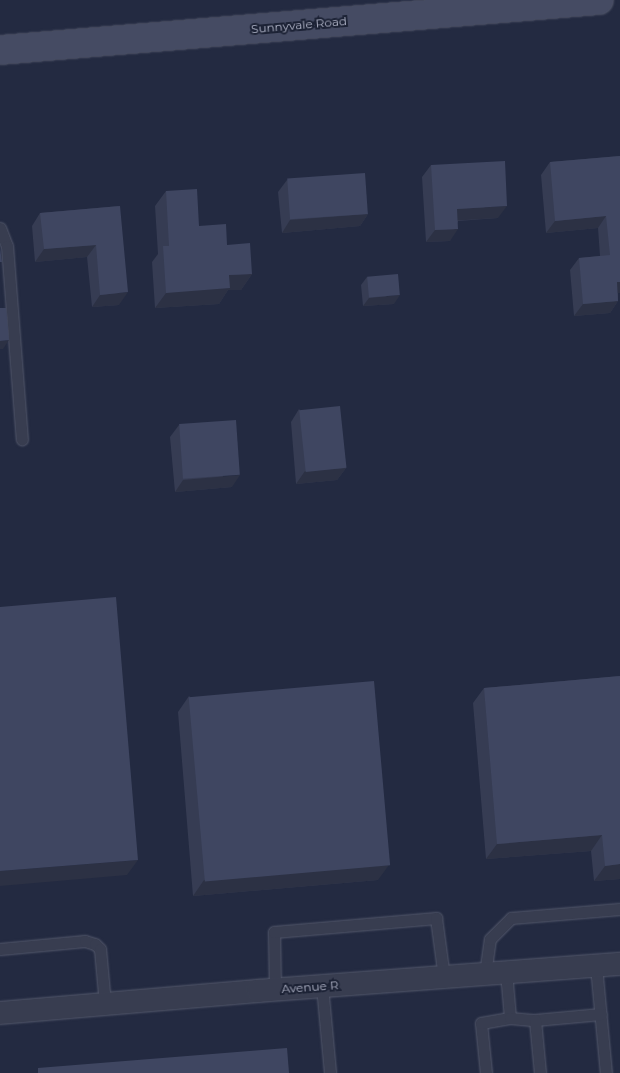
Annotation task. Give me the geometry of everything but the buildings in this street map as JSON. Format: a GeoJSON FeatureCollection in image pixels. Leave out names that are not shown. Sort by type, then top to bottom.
{"type":"FeatureCollection","features":[{"type":"Feature","properties":{"kind":"street","name":"Sunnyvale Road"},"geometry":{"type":"LineString","coordinates":[[0,50],[589,0]]}},
{"type":"Feature","properties":{"kind":"street","name":"Avenue R"},"geometry":{"type":"LineString","coordinates":[[0,1013],[322,986],[620,964]]}},
{"type":"Feature","properties":{"kind":"lane"},"geometry":{"type":"LineString","coordinates":[[0,228],[7,246],[22,439]]}},
{"type":"Feature","properties":{"kind":"lane"},"geometry":{"type":"LineString","coordinates":[[510,1018],[496,973],[490,939],[511,918],[620,909]]}},
{"type":"Feature","properties":{"kind":"lane"},"geometry":{"type":"LineString","coordinates":[[275,990],[274,932],[436,918],[444,977]]}},
{"type":"Feature","properties":{"kind":"lane"},"geometry":{"type":"LineString","coordinates":[[0,949],[85,941],[95,944],[100,949],[106,1004]]}},
{"type":"Feature","properties":{"kind":"lane"},"geometry":{"type":"LineString","coordinates":[[596,966],[606,1073]]}},
{"type":"Feature","properties":{"kind":"lane"},"geometry":{"type":"LineString","coordinates":[[322,986],[330,1073]]}},
{"type":"Feature","properties":{"kind":"lane"},"geometry":{"type":"LineString","coordinates":[[486,1073],[481,1023],[510,1018],[535,1020],[601,1014]]}},
{"type":"Feature","properties":{"kind":"lane"},"geometry":{"type":"LineString","coordinates":[[535,1020],[540,1073]]}}]}
